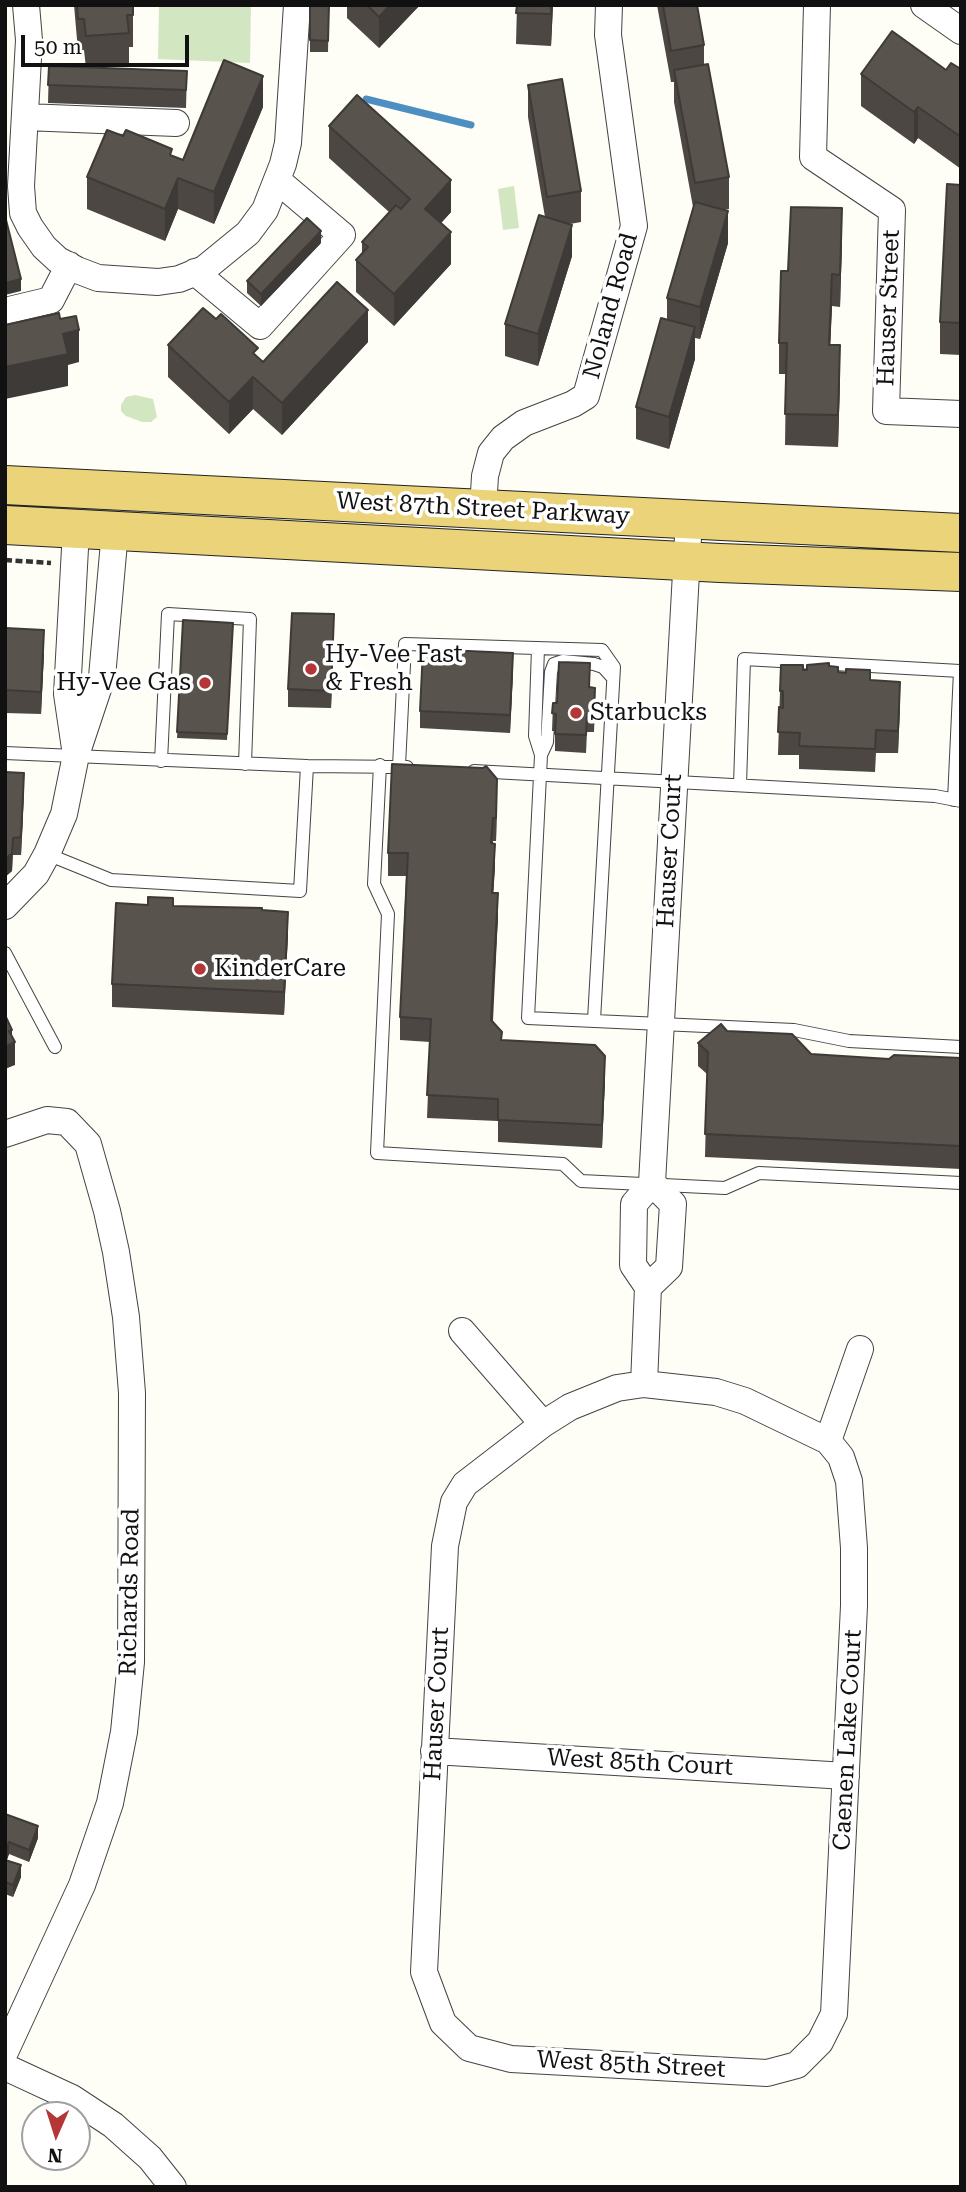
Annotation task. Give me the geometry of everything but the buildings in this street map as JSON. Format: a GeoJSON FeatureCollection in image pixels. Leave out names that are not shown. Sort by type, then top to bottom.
{"type":"FeatureCollection","features":[{"type":"Feature","properties":{"kind":"main road","name":"West 87th Street Parkway"},"geometry":{"type":"LineString","coordinates":[[5,485],[961,533]]}},
{"type":"Feature","properties":{"kind":"main road"},"geometry":{"type":"LineString","coordinates":[[76,530],[99,515],[122,507],[302,517],[321,502]]}},
{"type":"Feature","properties":{"kind":"main road","name":"West 87th Street Parkway"},"geometry":{"type":"LineString","coordinates":[[5,526],[687,561],[961,572]]}},
{"type":"Feature","properties":{"kind":"street"},"geometry":{"type":"LineString","coordinates":[[26,5],[29,40],[24,117],[13,187],[23,213],[44,247],[58,260],[98,278],[158,282],[179,279],[220,257],[248,233],[265,209],[283,164],[291,125],[297,5]]}},
{"type":"Feature","properties":{"kind":"street","name":"Noland Road"},"geometry":{"type":"LineString","coordinates":[[483,509],[485,475],[491,453],[503,438],[524,423],[573,404],[586,396],[634,226],[608,35],[609,5]]}},
{"type":"Feature","properties":{"kind":"street","name":"Hauser Street"},"geometry":{"type":"LineString","coordinates":[[817,5],[813,157],[892,210],[886,411],[961,414]]}},
{"type":"Feature","properties":{"kind":"street"},"geometry":{"type":"LineString","coordinates":[[924,5],[961,30]]}},
{"type":"Feature","properties":{"kind":"street"},"geometry":{"type":"LineString","coordinates":[[24,117],[176,123]]}},
{"type":"Feature","properties":{"kind":"street"},"geometry":{"type":"LineString","coordinates":[[195,272],[260,326],[342,235],[277,180]]}},
{"type":"Feature","properties":{"kind":"street"},"geometry":{"type":"LineString","coordinates":[[5,311],[51,300],[69,265]]}},
{"type":"Feature","properties":{"kind":"street","name":"Hauser Court"},"geometry":{"type":"LineString","coordinates":[[443,2023],[424,1972],[445,1546],[454,1502],[466,1484],[543,1424],[570,1407],[617,1388],[644,1384],[648,1287],[633,1265],[634,1204],[652,1183],[689,519]]}},
{"type":"Feature","properties":{"kind":"street"},"geometry":{"type":"LineString","coordinates":[[76,530],[67,694],[76,755]]}},
{"type":"Feature","properties":{"kind":"street"},"geometry":{"type":"LineString","coordinates":[[5,906],[36,874],[64,814],[76,755],[102,677],[115,530]]}},
{"type":"Feature","properties":{"kind":"street","name":"Richards Road"},"geometry":{"type":"LineString","coordinates":[[5,1134],[47,1120],[67,1122],[88,1144],[107,1211],[126,1317],[132,1393],[131,1662],[124,1731],[110,1803],[82,1885],[5,2052]]}},
{"type":"Feature","properties":{"kind":"street"},"geometry":{"type":"LineString","coordinates":[[648,1287],[669,1267],[673,1204],[652,1183]]}},
{"type":"Feature","properties":{"kind":"street"},"geometry":{"type":"LineString","coordinates":[[462,1331],[543,1424]]}},
{"type":"Feature","properties":{"kind":"street"},"geometry":{"type":"LineString","coordinates":[[644,1384],[716,1392],[745,1401],[828,1441],[860,1349]]}},
{"type":"Feature","properties":{"kind":"street","name":"Caenen Lake Court"},"geometry":{"type":"LineString","coordinates":[[820,2042],[834,2014],[854,1606],[854,1548],[849,1481],[841,1457],[828,1441]]}},
{"type":"Feature","properties":{"kind":"street","name":"West 85th Court"},"geometry":{"type":"LineString","coordinates":[[434,1751],[846,1776]]}},
{"type":"Feature","properties":{"kind":"street","name":"West 85th Street"},"geometry":{"type":"LineString","coordinates":[[443,2023],[469,2048],[510,2059],[767,2073],[797,2065],[820,2042]]}},
{"type":"Feature","properties":{"kind":"street"},"geometry":{"type":"LineString","coordinates":[[5,2067],[72,2098],[113,2125],[150,2158],[173,2187]]}},
{"type":"Feature","properties":{"kind":"lane"},"geometry":{"type":"LineString","coordinates":[[161,761],[168,614],[250,619],[245,764]]}},
{"type":"Feature","properties":{"kind":"lane"},"geometry":{"type":"LineString","coordinates":[[399,766],[405,643],[602,650],[614,667],[594,1020]]}},
{"type":"Feature","properties":{"kind":"lane"},"geometry":{"type":"LineString","coordinates":[[538,648],[535,736],[541,755],[528,1017],[794,1030],[849,1041],[961,1047]]}},
{"type":"Feature","properties":{"kind":"lane"},"geometry":{"type":"LineString","coordinates":[[463,770],[935,796],[958,800],[960,671],[744,659],[740,785]]}},
{"type":"Feature","properties":{"kind":"lane"},"geometry":{"type":"LineString","coordinates":[[541,755],[547,743],[551,672],[554,664],[594,664],[603,667],[613,678]]}},
{"type":"Feature","properties":{"kind":"lane"},"geometry":{"type":"LineString","coordinates":[[5,753],[161,761],[425,768]]}},
{"type":"Feature","properties":{"kind":"lane"},"geometry":{"type":"LineString","coordinates":[[380,765],[374,884],[388,914],[377,1153],[563,1164],[581,1181],[725,1188],[759,1172],[961,1183]]}},
{"type":"Feature","properties":{"kind":"lane"},"geometry":{"type":"LineString","coordinates":[[47,854],[111,880],[300,891],[307,766]]}},
{"type":"Feature","properties":{"kind":"lane"},"geometry":{"type":"LineString","coordinates":[[5,953],[55,1048]]}},
{"type":"Feature","properties":{"kind":"path"},"geometry":{"type":"LineString","coordinates":[[5,560],[52,563]]}},
{"type":"Feature","properties":{"kind":"green space"},"geometry":{"type":"Polygon","coordinates":[[[159,5],[251,5],[250,63],[158,59],[159,5]]]}},
{"type":"Feature","properties":{"kind":"green space"},"geometry":{"type":"Polygon","coordinates":[[[514,186],[519,228],[503,230],[498,189],[514,186]]]}},
{"type":"Feature","properties":{"kind":"green space"},"geometry":{"type":"Polygon","coordinates":[[[135,395],[153,399],[157,417],[151,422],[142,422],[126,416],[121,411],[126,397],[135,395]]]}},
{"type":"Feature","properties":{"kind":"waterway"},"geometry":{"type":"LineString","coordinates":[[366,99],[471,125]]}},
{"type":"Feature","properties":{"kind":"place","name":"Hy-Vee Fast & Fresh"},"geometry":{"type":"Point","coordinates":[311,669]}},
{"type":"Feature","properties":{"kind":"place","name":"Hy-Vee Gas"},"geometry":{"type":"Point","coordinates":[205,683]}},
{"type":"Feature","properties":{"kind":"place","name":"Starbucks"},"geometry":{"type":"Point","coordinates":[576,713]}},
{"type":"Feature","properties":{"kind":"place","name":"KinderCare"},"geometry":{"type":"Point","coordinates":[200,969]}}]}
